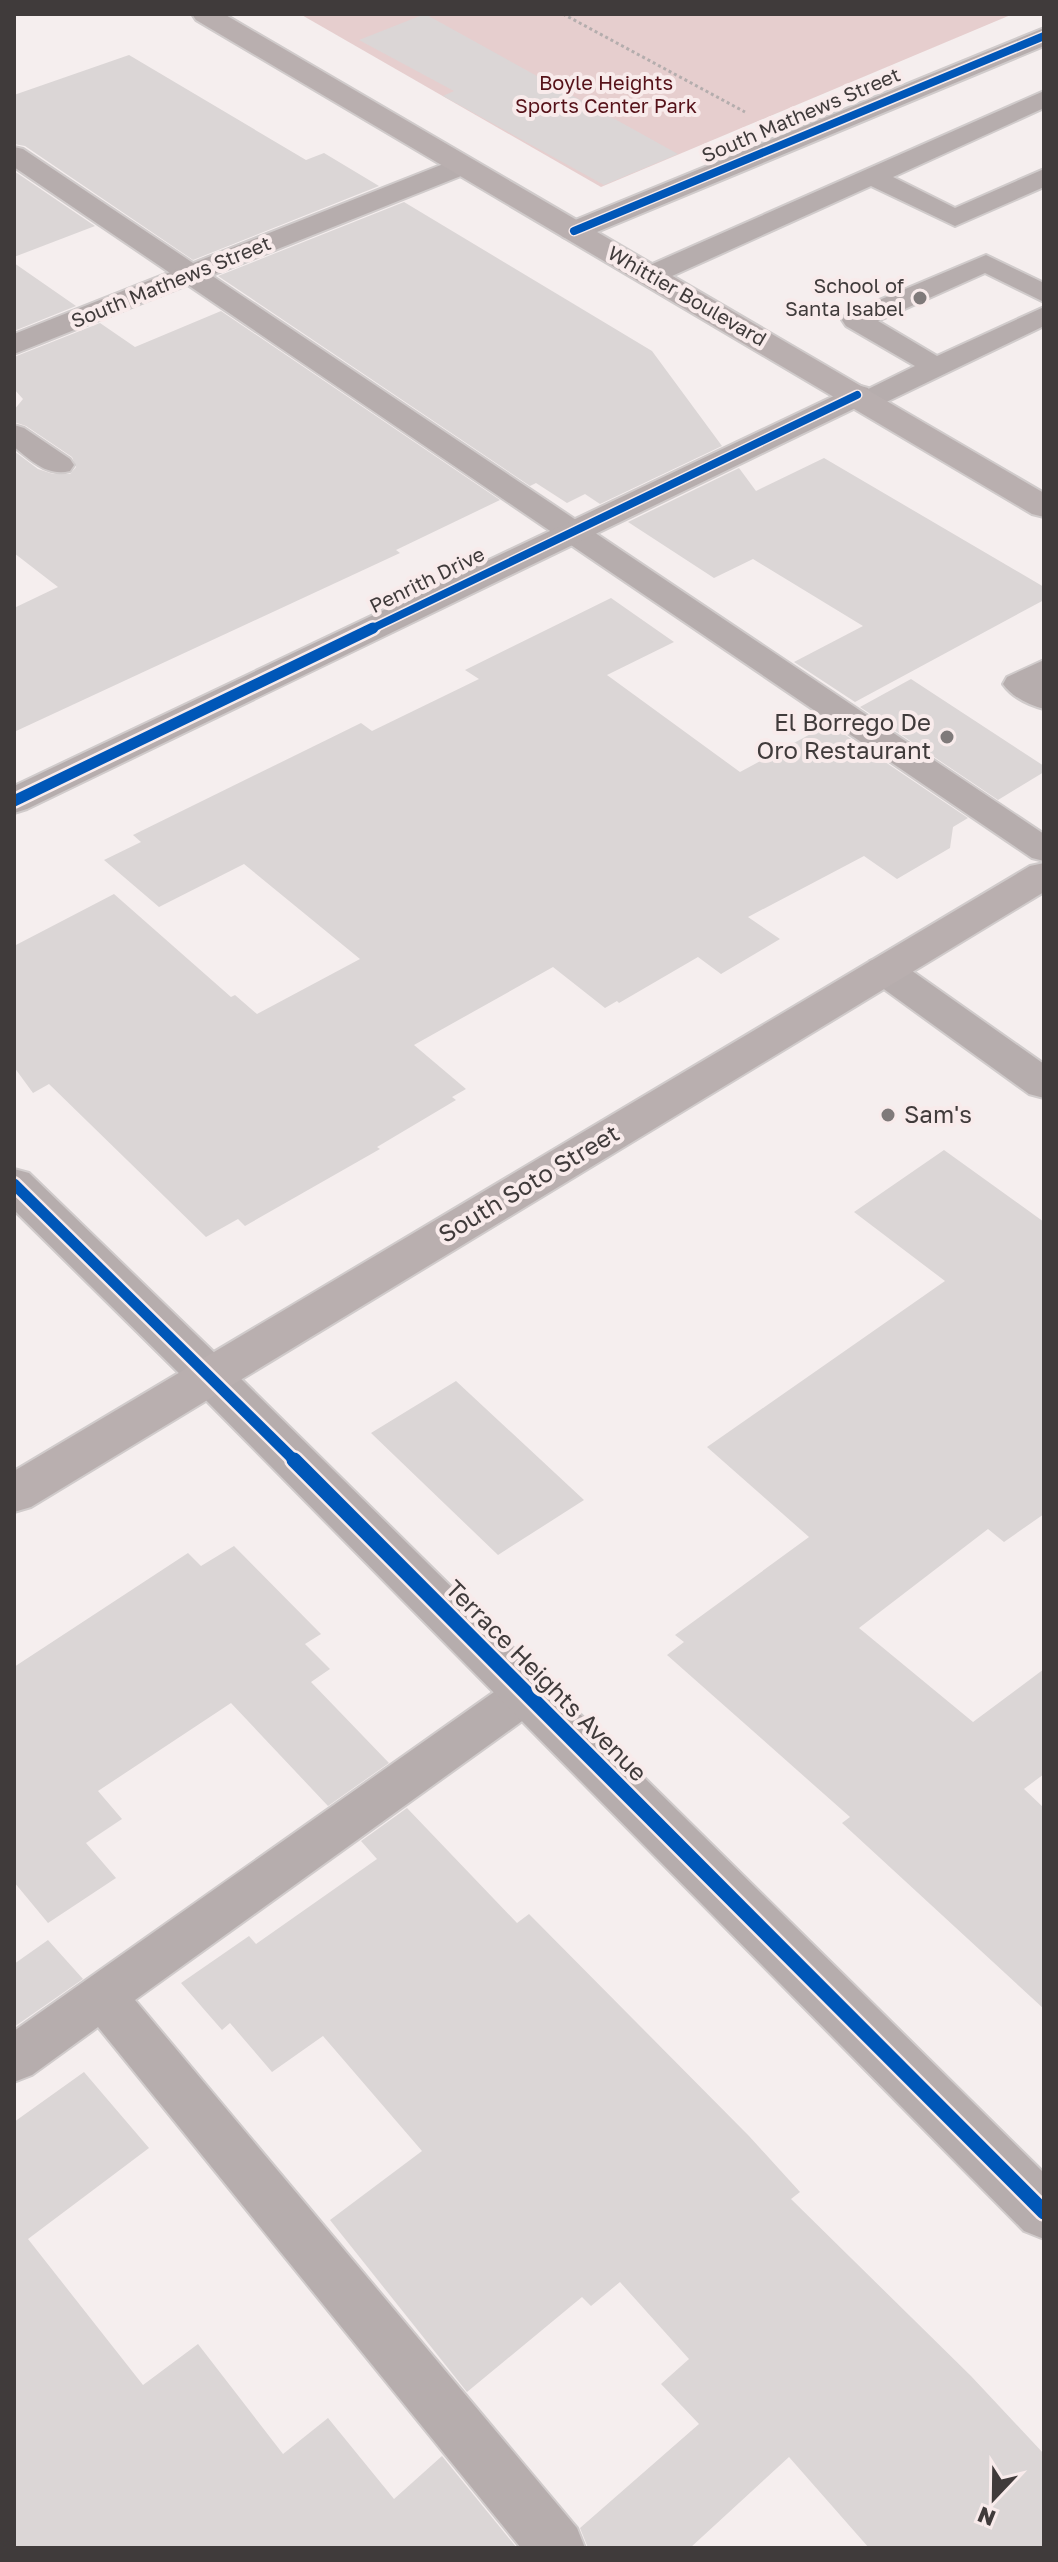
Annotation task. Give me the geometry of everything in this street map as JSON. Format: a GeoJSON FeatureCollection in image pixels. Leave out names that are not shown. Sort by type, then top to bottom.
{"type":"FeatureCollection","features":[{"type":"Feature","properties":{"kind":"main road","name":"Whittier Boulevard"},"geometry":{"type":"LineString","coordinates":[[205,14],[1043,505]]}},
{"type":"Feature","properties":{"kind":"main road","name":"South Soto Street"},"geometry":{"type":"LineString","coordinates":[[14,1494],[1044,875]]}},
{"type":"Feature","properties":{"kind":"street","name":"South Mathews Street"},"geometry":{"type":"LineString","coordinates":[[574,231],[1044,36]]}},
{"type":"Feature","properties":{"kind":"street","name":"South Mathews Street"},"geometry":{"type":"LineString","coordinates":[[14,345],[461,166]]}},
{"type":"Feature","properties":{"kind":"street","name":"Penrith Drive"},"geometry":{"type":"LineString","coordinates":[[14,801],[571,532],[862,398]]}},
{"type":"Feature","properties":{"kind":"street"},"geometry":{"type":"LineString","coordinates":[[884,970],[1044,1084]]}},
{"type":"Feature","properties":{"kind":"street","name":"Terrace Heights Avenue"},"geometry":{"type":"LineString","coordinates":[[14,1184],[210,1376],[1044,2212]]}},
{"type":"Feature","properties":{"kind":"lane"},"geometry":{"type":"LineString","coordinates":[[651,275],[1044,99]]}},
{"type":"Feature","properties":{"kind":"lane"},"geometry":{"type":"LineString","coordinates":[[14,155],[1044,850]]}},
{"type":"Feature","properties":{"kind":"lane"},"geometry":{"type":"LineString","coordinates":[[871,176],[955,218],[1044,177]]}},
{"type":"Feature","properties":{"kind":"lane"},"geometry":{"type":"LineString","coordinates":[[936,367],[856,320],[986,263],[1044,294]]}},
{"type":"Feature","properties":{"kind":"lane"},"geometry":{"type":"LineString","coordinates":[[862,398],[936,367],[1044,315]]}},
{"type":"Feature","properties":{"kind":"lane"},"geometry":{"type":"LineString","coordinates":[[14,434],[59,465]]}},
{"type":"Feature","properties":{"kind":"lane"},"geometry":{"type":"LineString","coordinates":[[1044,670],[1019,684],[1044,699]]}},
{"type":"Feature","properties":{"kind":"lane"},"geometry":{"type":"LineString","coordinates":[[14,2059],[527,1693]]}},
{"type":"Feature","properties":{"kind":"lane"},"geometry":{"type":"LineString","coordinates":[[102,1996],[557,2548]]}},
{"type":"Feature","properties":{"kind":"path"},"geometry":{"type":"LineString","coordinates":[[563,14],[754,116]]}},
{"type":"Feature","properties":{"kind":"path"},"geometry":{"type":"LineString","coordinates":[[797,14],[851,14]]}},
{"type":"Feature","properties":{"kind":"green space","name":"Boyle Heights Sports Center Park"},"geometry":{"type":"Polygon","coordinates":[[[300,14],[1013,14],[601,187],[300,14]]]}},
{"type":"Feature","properties":{"kind":"building"},"geometry":{"type":"Polygon","coordinates":[[[425,14],[678,154],[604,185],[443,96],[454,91],[359,40],[425,14]]]}},
{"type":"Feature","properties":{"kind":"building"},"geometry":{"type":"Polygon","coordinates":[[[129,55],[306,160],[324,153],[379,186],[193,260],[25,146],[14,144],[14,95],[129,55]]]}},
{"type":"Feature","properties":{"kind":"building"},"geometry":{"type":"Polygon","coordinates":[[[14,171],[95,226],[14,257],[14,171]]]}},
{"type":"Feature","properties":{"kind":"building"},"geometry":{"type":"Polygon","coordinates":[[[404,202],[652,351],[722,446],[600,504],[585,494],[567,503],[536,483],[530,486],[218,276],[404,202]]]}},
{"type":"Feature","properties":{"kind":"building"},"geometry":{"type":"Polygon","coordinates":[[[14,263],[76,306],[14,331],[14,263]]]}},
{"type":"Feature","properties":{"kind":"building"},"geometry":{"type":"Polygon","coordinates":[[[221,311],[500,500],[396,550],[400,553],[14,732],[14,608],[58,587],[14,553],[14,451],[38,469],[53,474],[70,474],[76,467],[72,457],[26,426],[14,422],[14,410],[23,399],[14,389],[14,357],[100,323],[135,347],[221,311]]]}},
{"type":"Feature","properties":{"kind":"building"},"geometry":{"type":"Polygon","coordinates":[[[824,458],[1044,587],[1044,600],[855,702],[794,662],[863,626],[753,559],[714,578],[628,522],[739,468],[756,491],[824,458]]]}},
{"type":"Feature","properties":{"kind":"building"},"geometry":{"type":"Polygon","coordinates":[[[611,598],[674,642],[607,675],[740,772],[829,724],[968,818],[953,827],[950,848],[897,879],[864,856],[748,917],[780,939],[721,974],[698,957],[605,1008],[553,967],[414,1045],[466,1089],[452,1097],[456,1100],[377,1147],[380,1149],[245,1226],[238,1219],[206,1237],[49,1084],[33,1093],[14,1067],[14,946],[114,894],[231,997],[235,995],[257,1014],[360,959],[244,864],[159,907],[104,860],[141,842],[133,835],[361,723],[372,731],[479,679],[465,670],[611,598]]]}},
{"type":"Feature","properties":{"kind":"building"},"geometry":{"type":"Polygon","coordinates":[[[911,679],[1044,766],[1044,772],[998,800],[860,707],[911,679]]]}},
{"type":"Feature","properties":{"kind":"building"},"geometry":{"type":"Polygon","coordinates":[[[944,1150],[1044,1222],[1044,1514],[1004,1542],[988,1529],[859,1628],[973,1722],[1044,1669],[1044,1774],[1024,1789],[1044,1808],[1044,2009],[842,1823],[850,1817],[667,1655],[684,1642],[675,1635],[809,1537],[707,1447],[945,1281],[854,1212],[944,1150]]]}},
{"type":"Feature","properties":{"kind":"building"},"geometry":{"type":"Polygon","coordinates":[[[456,1381],[584,1500],[498,1555],[371,1433],[456,1381]]]}},
{"type":"Feature","properties":{"kind":"building"},"geometry":{"type":"Polygon","coordinates":[[[234,1546],[321,1634],[305,1644],[330,1669],[311,1682],[389,1763],[328,1806],[231,1703],[98,1791],[122,1819],[86,1843],[116,1878],[48,1923],[14,1882],[14,1667],[188,1553],[201,1566],[234,1546]]]}},
{"type":"Feature","properties":{"kind":"building"},"geometry":{"type":"Polygon","coordinates":[[[407,1808],[517,1923],[529,1914],[749,2136],[800,2192],[791,2199],[971,2376],[1044,2454],[1044,2548],[869,2548],[789,2457],[690,2548],[588,2548],[580,2528],[699,2424],[661,2384],[689,2359],[620,2282],[591,2306],[582,2297],[467,2392],[330,2220],[422,2151],[323,2036],[272,2072],[230,2023],[222,2030],[181,1983],[249,1936],[256,1944],[377,1859],[361,1841],[407,1808]]]}},
{"type":"Feature","properties":{"kind":"building"},"geometry":{"type":"Polygon","coordinates":[[[48,1940],[83,1979],[14,2027],[14,1964],[48,1940]]]}},
{"type":"Feature","properties":{"kind":"building"},"geometry":{"type":"Polygon","coordinates":[[[84,2072],[149,2148],[28,2239],[143,2385],[198,2344],[283,2454],[328,2418],[394,2499],[442,2456],[517,2548],[14,2548],[14,2122],[84,2072]]]}},
{"type":"Feature","properties":{"kind":"cycle path"},"geometry":{"type":"LineString","coordinates":[[574,231],[1044,36]]}},
{"type":"Feature","properties":{"kind":"cycle path"},"geometry":{"type":"LineString","coordinates":[[14,801],[857,395]]}},
{"type":"Feature","properties":{"kind":"cycle path"},"geometry":{"type":"LineString","coordinates":[[14,1184],[210,1376],[1044,2212]]}},
{"type":"Feature","properties":{"kind":"place","name":"School of Santa Isabel"},"geometry":{"type":"Point","coordinates":[920,298]}},
{"type":"Feature","properties":{"kind":"place","name":"El Borrego De Oro Restaurant"},"geometry":{"type":"Point","coordinates":[947,737]}},
{"type":"Feature","properties":{"kind":"place","name":"Sam's"},"geometry":{"type":"Point","coordinates":[888,1115]}}]}
